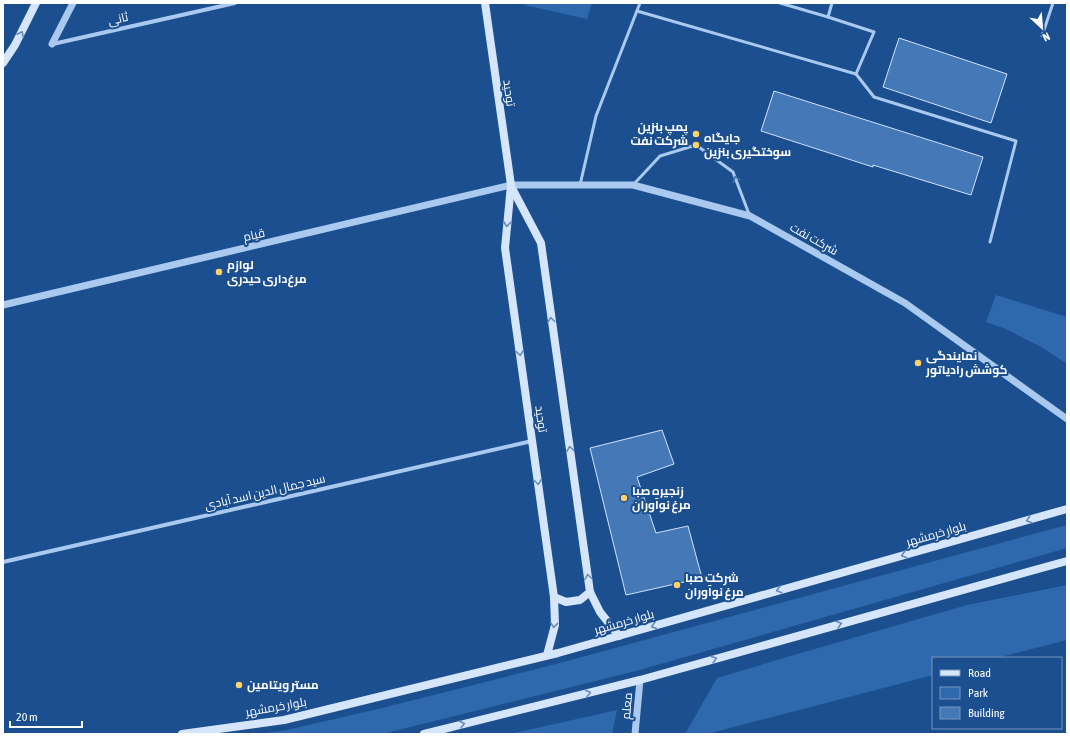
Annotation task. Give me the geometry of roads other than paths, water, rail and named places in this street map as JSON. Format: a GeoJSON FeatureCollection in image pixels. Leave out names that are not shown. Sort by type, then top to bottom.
{"type":"FeatureCollection","features":[{"type":"Feature","properties":{"kind":"main road"},"geometry":{"type":"LineString","coordinates":[[3,63],[15,45],[36,3]]}},
{"type":"Feature","properties":{"kind":"main road","name":"توحید"},"geometry":{"type":"LineString","coordinates":[[484,3],[511,186],[505,248],[554,597],[555,625],[547,655]]}},
{"type":"Feature","properties":{"kind":"main road","name":"توحید"},"geometry":{"type":"LineString","coordinates":[[511,186],[541,243],[590,592],[600,612],[618,636]]}},
{"type":"Feature","properties":{"kind":"main road","name":"بلوار خرمشهر"},"geometry":{"type":"LineString","coordinates":[[182,734],[284,720],[547,655],[1067,509]]}},
{"type":"Feature","properties":{"kind":"main road"},"geometry":{"type":"LineString","coordinates":[[424,734],[640,680],[1067,561]]}},
{"type":"Feature","properties":{"kind":"main road"},"geometry":{"type":"LineString","coordinates":[[554,597],[566,602],[580,600],[590,592]]}},
{"type":"Feature","properties":{"kind":"street"},"geometry":{"type":"LineString","coordinates":[[52,44],[73,3]]}},
{"type":"Feature","properties":{"kind":"street","name":"ثانی"},"geometry":{"type":"LineString","coordinates":[[52,44],[235,3]]}},
{"type":"Feature","properties":{"kind":"street","name":"شرکت نفت"},"geometry":{"type":"LineString","coordinates":[[511,186],[633,185],[750,216],[904,303],[1067,419]]}},
{"type":"Feature","properties":{"kind":"street","name":"قیام"},"geometry":{"type":"LineString","coordinates":[[3,305],[511,186]]}},
{"type":"Feature","properties":{"kind":"street","name":"سید جمال الدین اسد آبادی"},"geometry":{"type":"LineString","coordinates":[[3,562],[532,441]]}},
{"type":"Feature","properties":{"kind":"street","name":"معلم"},"geometry":{"type":"LineString","coordinates":[[635,734],[640,680]]}},
{"type":"Feature","properties":{"kind":"lane"},"geometry":{"type":"LineString","coordinates":[[580,185],[596,116],[640,3]]}},
{"type":"Feature","properties":{"kind":"lane"},"geometry":{"type":"LineString","coordinates":[[780,3],[828,16],[874,32],[856,74]]}},
{"type":"Feature","properties":{"kind":"lane"},"geometry":{"type":"LineString","coordinates":[[828,16],[832,3]]}},
{"type":"Feature","properties":{"kind":"lane"},"geometry":{"type":"LineString","coordinates":[[1042,36],[1053,3]]}},
{"type":"Feature","properties":{"kind":"lane"},"geometry":{"type":"LineString","coordinates":[[637,11],[856,74],[874,98],[1016,141],[990,242]]}},
{"type":"Feature","properties":{"kind":"lane"},"geometry":{"type":"LineString","coordinates":[[633,185],[660,156],[696,146],[733,172],[750,216]]}},
{"type":"Feature","properties":{"kind":"place","name":"پمپ بنزین شرکت نفت"},"geometry":{"type":"Point","coordinates":[696,134]}},
{"type":"Feature","properties":{"kind":"place","name":"جایگاه سوختگیرى بنزین"},"geometry":{"type":"Point","coordinates":[696,145]}},
{"type":"Feature","properties":{"kind":"place","name":"لوازم مرغ‌داری حیدری"},"geometry":{"type":"Point","coordinates":[219,272]}},
{"type":"Feature","properties":{"kind":"place","name":"نمایندگی کوشش رادیاتور"},"geometry":{"type":"Point","coordinates":[918,363]}},
{"type":"Feature","properties":{"kind":"place","name":"زنجیره صبا مرغ نوآوران"},"geometry":{"type":"Point","coordinates":[624,498]}},
{"type":"Feature","properties":{"kind":"place","name":"شرکت صبا مرغ نوآوران"},"geometry":{"type":"Point","coordinates":[677,585]}},
{"type":"Feature","properties":{"kind":"place","name":"مستر ویتامین"},"geometry":{"type":"Point","coordinates":[239,685]}}]}
